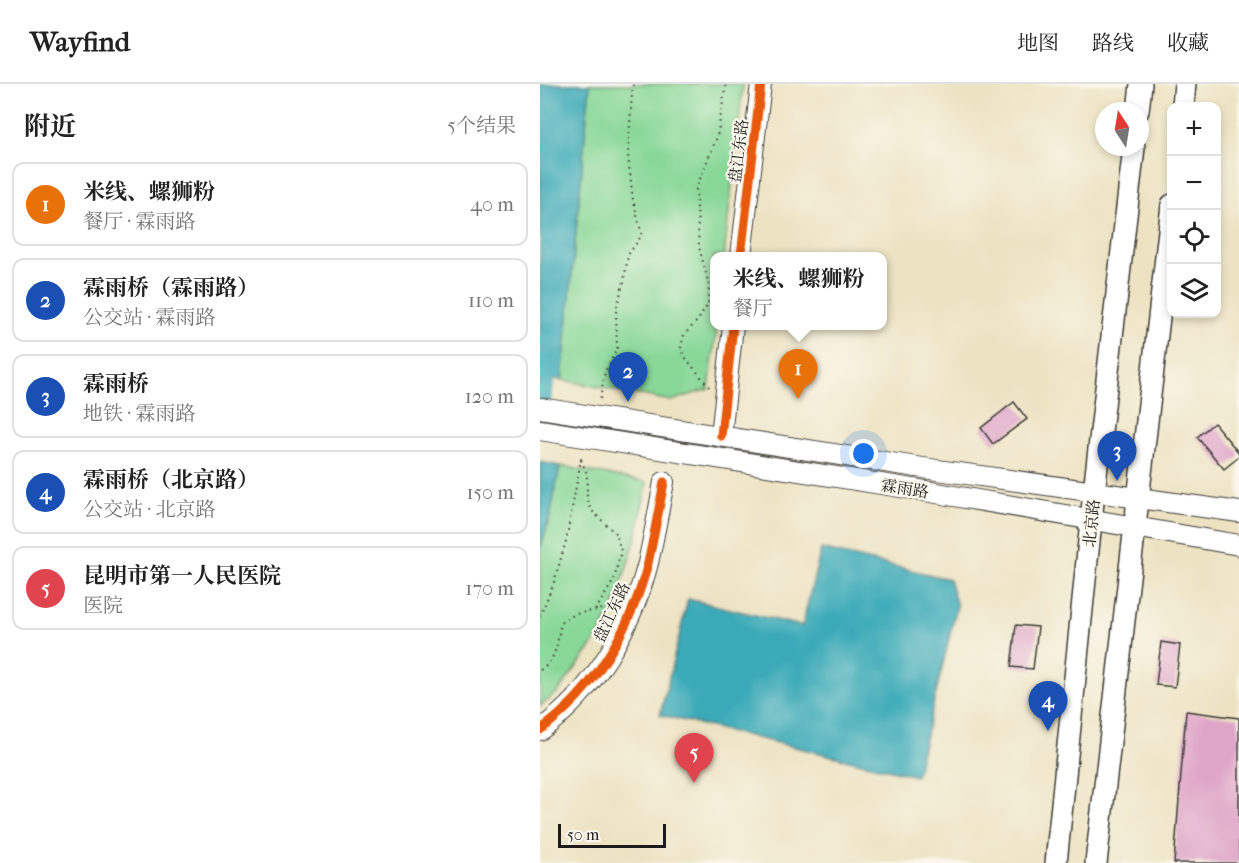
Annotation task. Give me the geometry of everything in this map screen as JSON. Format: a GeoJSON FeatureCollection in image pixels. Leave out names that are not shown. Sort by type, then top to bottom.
{"type":"FeatureCollection","features":[{"type":"Feature","properties":{"kind":"main road","name":"盘江东路"},"geometry":{"type":"LineString","coordinates":[[741,252],[761,84]]}},
{"type":"Feature","properties":{"kind":"main road"},"geometry":{"type":"LineString","coordinates":[[1139,102],[1141,84]]}},
{"type":"Feature","properties":{"kind":"main road"},"geometry":{"type":"LineString","coordinates":[[1183,102],[1185,84]]}},
{"type":"Feature","properties":{"kind":"main road","name":"北京路"},"geometry":{"type":"LineString","coordinates":[[1056,863],[1094,492],[1133,156]]}},
{"type":"Feature","properties":{"kind":"main road"},"geometry":{"type":"LineString","coordinates":[[1096,863],[1171,210]]}},
{"type":"Feature","properties":{"kind":"main road"},"geometry":{"type":"LineString","coordinates":[[721,436],[733,330]]}},
{"type":"Feature","properties":{"kind":"main road","name":"霖雨路"},"geometry":{"type":"LineString","coordinates":[[540,408],[922,468],[1138,496],[1239,512]]}},
{"type":"Feature","properties":{"kind":"main road","name":"霖雨路"},"geometry":{"type":"LineString","coordinates":[[540,430],[1239,545]]}},
{"type":"Feature","properties":{"kind":"main road","name":"盘江东路"},"geometry":{"type":"LineString","coordinates":[[540,730],[575,699],[599,668],[620,633],[648,564],[664,482]]}},
{"type":"Feature","properties":{"kind":"path"},"geometry":{"type":"LineString","coordinates":[[596,417],[605,372],[618,349],[616,310],[628,255],[642,235],[633,200],[628,154],[634,84]]}},
{"type":"Feature","properties":{"kind":"path"},"geometry":{"type":"LineString","coordinates":[[724,406],[685,357],[681,347],[684,335],[698,320],[708,304],[709,285],[699,247],[696,189],[717,137],[726,84]]}},
{"type":"Feature","properties":{"kind":"path"},"geometry":{"type":"LineString","coordinates":[[577,436],[581,459],[587,474],[587,497],[591,510],[616,534],[621,551],[614,579],[595,611]]}},
{"type":"Feature","properties":{"kind":"path"},"geometry":{"type":"LineString","coordinates":[[540,616],[554,582],[566,541],[581,459]]}},
{"type":"Feature","properties":{"kind":"path"},"geometry":{"type":"LineString","coordinates":[[540,670],[548,666],[555,652],[561,623],[575,614],[614,607],[632,608]]}},
{"type":"Feature","properties":{"kind":"green space"},"geometry":{"type":"Polygon","coordinates":[[[590,84],[743,84],[724,252],[710,252],[710,330],[716,330],[709,389],[671,401],[562,380],[590,84]]]}},
{"type":"Feature","properties":{"kind":"green space"},"geometry":{"type":"Polygon","coordinates":[[[560,466],[647,482],[636,538],[613,610],[594,643],[558,692],[540,706],[540,550],[550,517],[560,466]]]}},
{"type":"Feature","properties":{"kind":"water"},"geometry":{"type":"Polygon","coordinates":[[[540,84],[590,84],[562,380],[540,378],[540,84]]]}},
{"type":"Feature","properties":{"kind":"water"},"geometry":{"type":"Polygon","coordinates":[[[540,462],[560,466],[550,517],[540,550],[540,462]]]}},
{"type":"Feature","properties":{"kind":"water"},"geometry":{"type":"Polygon","coordinates":[[[821,549],[949,579],[957,606],[916,776],[660,715],[688,599],[802,626],[821,549]]]}},
{"type":"Feature","properties":{"kind":"building"},"geometry":{"type":"Polygon","coordinates":[[[1014,402],[1027,419],[993,444],[981,428],[1014,402]]]}},
{"type":"Feature","properties":{"kind":"building"},"geometry":{"type":"Polygon","coordinates":[[[1214,423],[1239,453],[1239,457],[1224,469],[1197,437],[1214,423]]]}},
{"type":"Feature","properties":{"kind":"building"},"geometry":{"type":"Polygon","coordinates":[[[1016,625],[1038,627],[1033,669],[1011,667],[1016,625]]]}},
{"type":"Feature","properties":{"kind":"building"},"geometry":{"type":"Polygon","coordinates":[[[1161,642],[1180,645],[1175,687],[1156,685],[1161,642]]]}},
{"type":"Feature","properties":{"kind":"building"},"geometry":{"type":"Polygon","coordinates":[[[1186,711],[1239,718],[1239,863],[1174,863],[1186,711]]]}},
{"type":"Feature","properties":{"kind":"waterway"},"geometry":{"type":"LineString","coordinates":[[540,394],[545,344]]}},
{"type":"Feature","properties":{"kind":"cycle path"},"geometry":{"type":"LineString","coordinates":[[741,252],[761,84]]}},
{"type":"Feature","properties":{"kind":"cycle path"},"geometry":{"type":"LineString","coordinates":[[721,436],[733,330]]}},
{"type":"Feature","properties":{"kind":"cycle path"},"geometry":{"type":"LineString","coordinates":[[540,730],[577,697],[594,677],[621,634],[641,587],[648,563],[664,482]]}},
{"type":"Feature","properties":{"kind":"place","name":"米线、螺狮粉"},"geometry":{"type":"Point","coordinates":[798,399]}},
{"type":"Feature","properties":{"kind":"place","name":"霖雨桥（霖雨路）"},"geometry":{"type":"Point","coordinates":[628,402]}},
{"type":"Feature","properties":{"kind":"place","name":"霖雨桥"},"geometry":{"type":"Point","coordinates":[1117,481]}},
{"type":"Feature","properties":{"kind":"place","name":"霖雨桥（北京路）"},"geometry":{"type":"Point","coordinates":[1048,731]}},
{"type":"Feature","properties":{"kind":"place","name":"昆明市第一人民医院"},"geometry":{"type":"Point","coordinates":[694,783]}}]}
